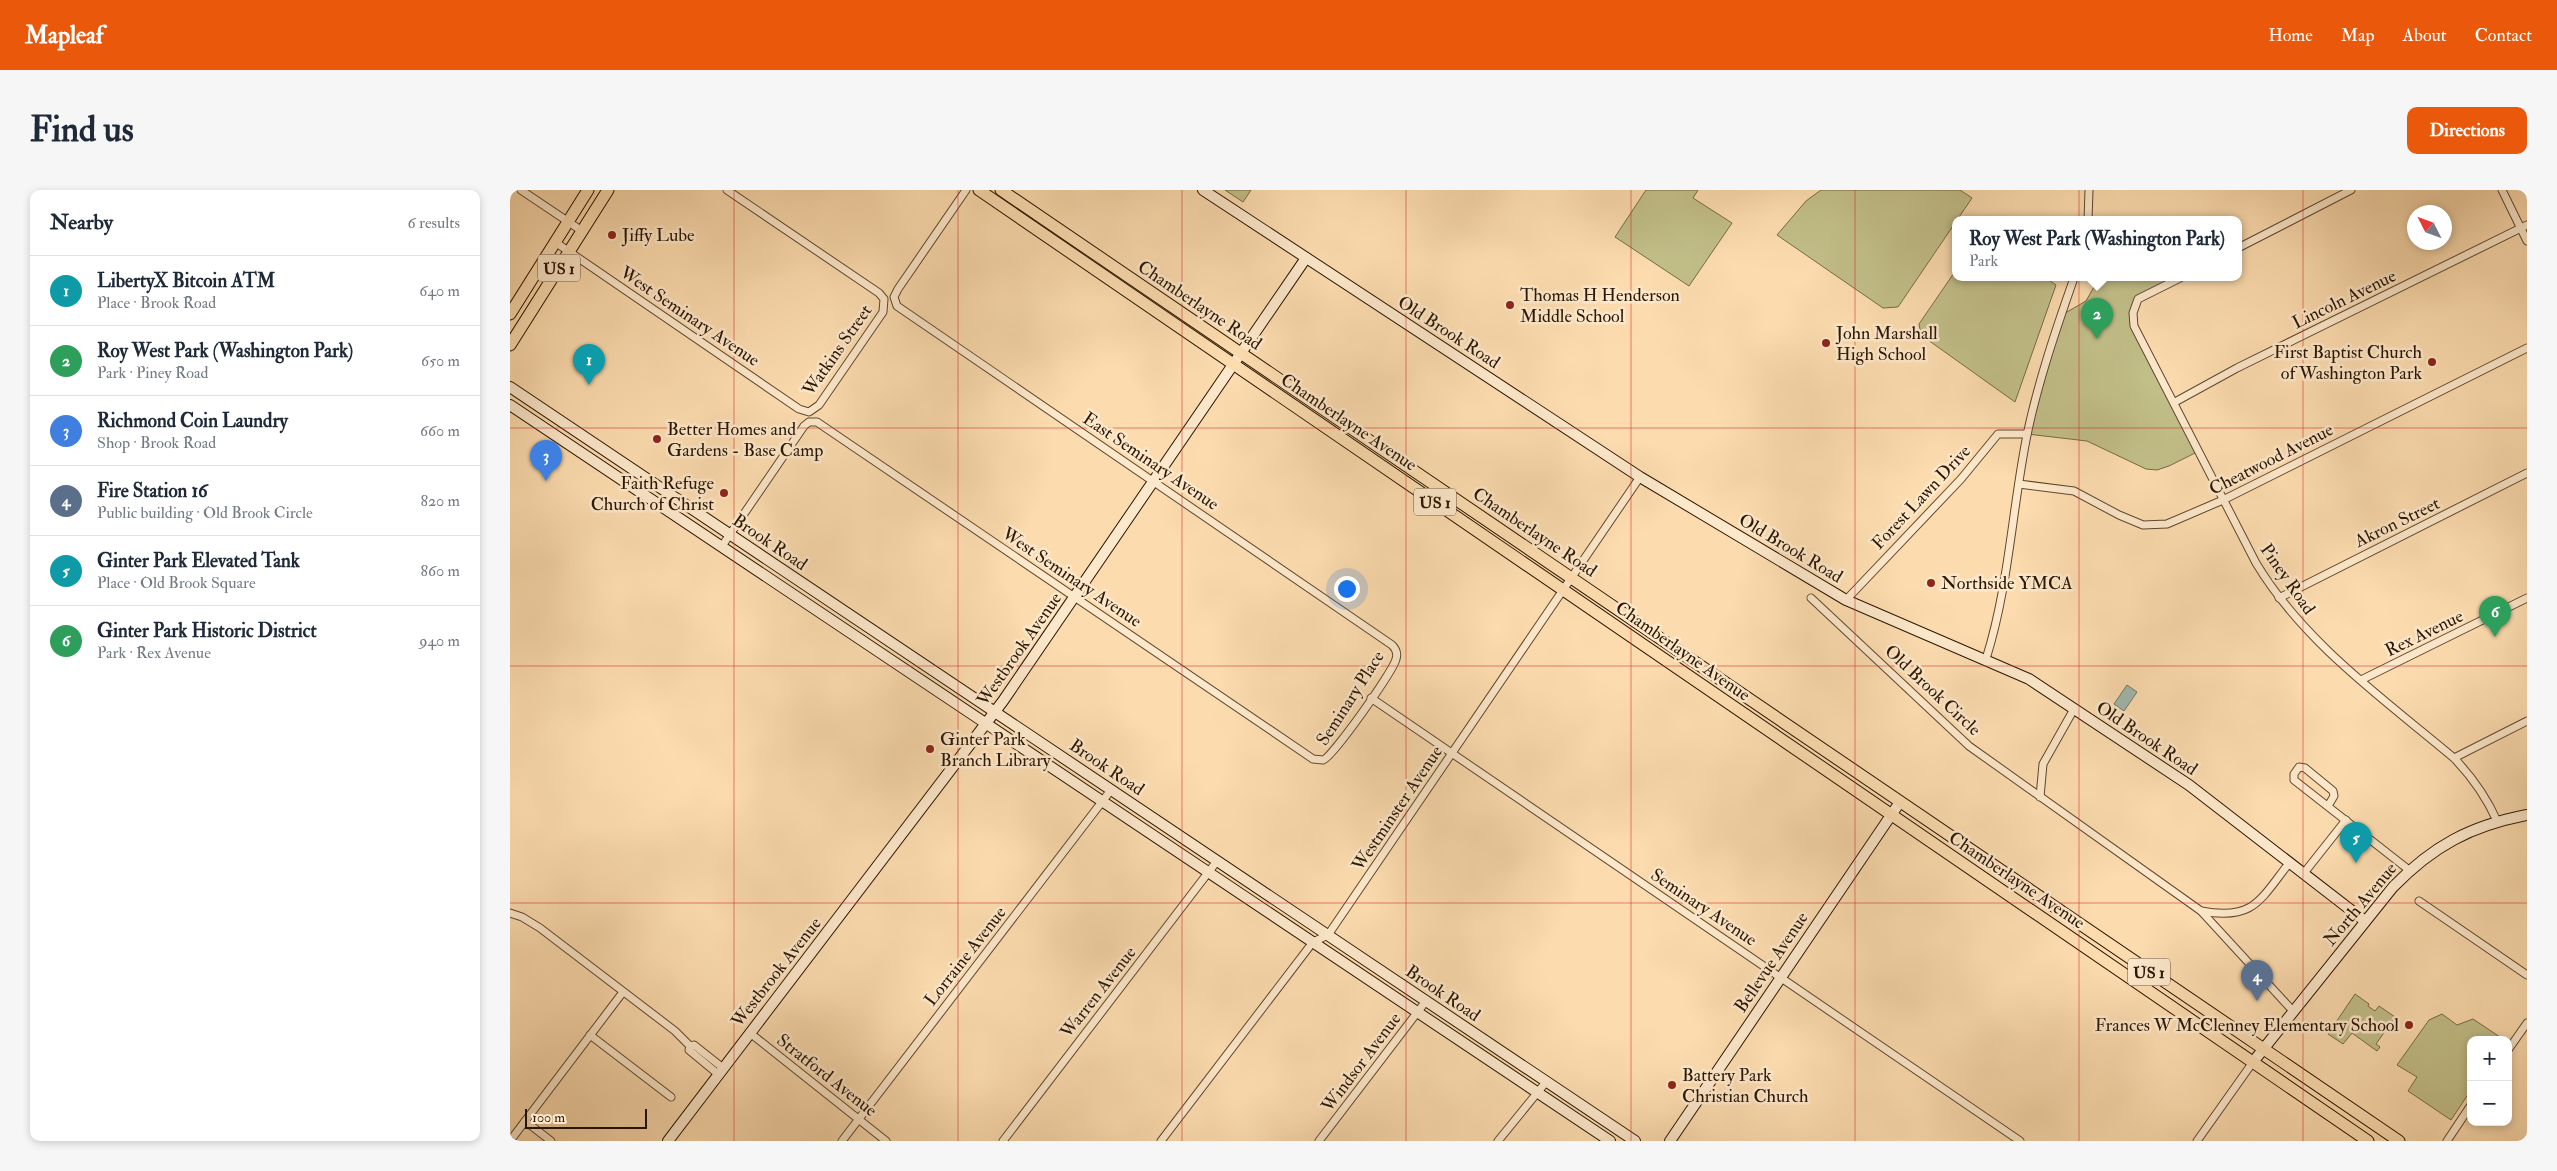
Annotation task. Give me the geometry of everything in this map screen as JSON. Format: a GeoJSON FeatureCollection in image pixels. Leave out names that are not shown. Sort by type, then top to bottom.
{"type":"FeatureCollection","features":[{"type":"Feature","properties":{"kind":"main road","name":"US 1"},"geometry":{"type":"LineString","coordinates":[[510,314],[588,190]]}},
{"type":"Feature","properties":{"kind":"main road","name":"US 1"},"geometry":{"type":"LineString","coordinates":[[510,346],[608,190]]}},
{"type":"Feature","properties":{"kind":"main road","name":"Chamberlayne Avenue"},"geometry":{"type":"LineString","coordinates":[[979,190],[2368,1141]]}},
{"type":"Feature","properties":{"kind":"main road","name":"Chamberlayne Road"},"geometry":{"type":"LineString","coordinates":[[1001,190],[1900,802]]}},
{"type":"Feature","properties":{"kind":"main road","name":"Chamberlayne Avenue"},"geometry":{"type":"LineString","coordinates":[[1900,802],[2399,1141]]}},
{"type":"Feature","properties":{"kind":"street"},"geometry":{"type":"LineString","coordinates":[[521,190],[582,231]]}},
{"type":"Feature","properties":{"kind":"street","name":"Watkins Street"},"geometry":{"type":"LineString","coordinates":[[727,190],[879,294],[885,303],[883,312],[819,405],[809,412]]}},
{"type":"Feature","properties":{"kind":"street","name":"Watkins Street"},"geometry":{"type":"LineString","coordinates":[[894,300],[898,289],[966,190]]}},
{"type":"Feature","properties":{"kind":"street","name":"Old Brook Road"},"geometry":{"type":"LineString","coordinates":[[1203,190],[1640,477],[1846,600],[2029,679],[2189,785],[2365,921]]}},
{"type":"Feature","properties":{"kind":"street"},"geometry":{"type":"LineString","coordinates":[[2088,216],[2089,190]]}},
{"type":"Feature","properties":{"kind":"street"},"geometry":{"type":"LineString","coordinates":[[2242,246],[2351,190]]}},
{"type":"Feature","properties":{"kind":"street"},"geometry":{"type":"LineString","coordinates":[[2502,190],[2524,227],[2527,241]]}},
{"type":"Feature","properties":{"kind":"street","name":"Lincoln Avenue"},"geometry":{"type":"LineString","coordinates":[[2175,402],[2237,368],[2524,227]]}},
{"type":"Feature","properties":{"kind":"street","name":"West Seminary Avenue"},"geometry":{"type":"LineString","coordinates":[[555,242],[799,409],[809,412]]}},
{"type":"Feature","properties":{"kind":"street","name":"Westbrook Avenue"},"geometry":{"type":"LineString","coordinates":[[668,1141],[987,724],[1076,597],[1306,258]]}},
{"type":"Feature","properties":{"kind":"street"},"geometry":{"type":"LineString","coordinates":[[1986,659],[2002,595],[2027,434],[2057,325],[2073,281]]}},
{"type":"Feature","properties":{"kind":"street","name":"Piney Road"},"geometry":{"type":"LineString","coordinates":[[2174,281],[2138,300],[2133,313],[2134,326],[2175,402],[2253,558],[2279,598],[2311,636],[2454,758],[2482,789],[2497,821]]}},
{"type":"Feature","properties":{"kind":"street","name":"East Seminary Avenue"},"geometry":{"type":"LineString","coordinates":[[894,300],[900,308],[1392,645]]}},
{"type":"Feature","properties":{"kind":"street","name":"Cheatwood Avenue"},"geometry":{"type":"LineString","coordinates":[[2019,484],[2074,491],[2119,516],[2143,525],[2167,524],[2224,500],[2527,348]]}},
{"type":"Feature","properties":{"kind":"street","name":"Brook Road"},"geometry":{"type":"LineString","coordinates":[[510,388],[1635,1141]]}},
{"type":"Feature","properties":{"kind":"street","name":"Brook Road"},"geometry":{"type":"LineString","coordinates":[[510,404],[1610,1141]]}},
{"type":"Feature","properties":{"kind":"street","name":"Watkins Street"},"geometry":{"type":"LineString","coordinates":[[722,546],[809,422]]}},
{"type":"Feature","properties":{"kind":"street","name":"West Seminary Avenue"},"geometry":{"type":"LineString","coordinates":[[809,422],[820,424],[1318,760]]}},
{"type":"Feature","properties":{"kind":"street","name":"Forest Lawn Drive"},"geometry":{"type":"LineString","coordinates":[[1846,600],[1961,479],[1998,434],[2027,434]]}},
{"type":"Feature","properties":{"kind":"street","name":"Akron Street"},"geometry":{"type":"LineString","coordinates":[[2279,598],[2527,473]]}},
{"type":"Feature","properties":{"kind":"street","name":"Westminster Avenue"},"geometry":{"type":"LineString","coordinates":[[1328,935],[1640,477]]}},
{"type":"Feature","properties":{"kind":"street","name":"Old Brook Circle"},"geometry":{"type":"LineString","coordinates":[[1811,598],[1969,746],[2201,911],[2293,1011]]}},
{"type":"Feature","properties":{"kind":"street","name":"Rex Avenue"},"geometry":{"type":"LineString","coordinates":[[2361,680],[2527,598]]}},
{"type":"Feature","properties":{"kind":"street","name":"Seminary Place"},"geometry":{"type":"LineString","coordinates":[[1318,760],[1327,759],[1333,754],[1395,663],[1397,654],[1392,645]]}},
{"type":"Feature","properties":{"kind":"street","name":"Seminary Avenue"},"geometry":{"type":"LineString","coordinates":[[1371,698],[2020,1141]]}},
{"type":"Feature","properties":{"kind":"street"},"geometry":{"type":"LineString","coordinates":[[2040,797],[2043,764],[2074,709]]}},
{"type":"Feature","properties":{"kind":"street"},"geometry":{"type":"LineString","coordinates":[[2454,758],[2527,721]]}},
{"type":"Feature","properties":{"kind":"street"},"geometry":{"type":"LineString","coordinates":[[2328,806],[2334,796],[2333,791],[2305,768],[2299,767],[2294,774],[2294,780],[2409,870]]}},
{"type":"Feature","properties":{"kind":"street","name":"Lorraine Avenue"},"geometry":{"type":"LineString","coordinates":[[842,1141],[1111,790]]}},
{"type":"Feature","properties":{"kind":"street","name":"Bellevue Avenue"},"geometry":{"type":"LineString","coordinates":[[1670,1141],[1900,802]]}},
{"type":"Feature","properties":{"kind":"street","name":"North Avenue"},"geometry":{"type":"LineString","coordinates":[[2253,1062],[2365,921],[2409,870],[2440,845],[2497,821],[2527,815]]}},
{"type":"Feature","properties":{"kind":"street"},"geometry":{"type":"LineString","coordinates":[[2304,873],[2346,820]]}},
{"type":"Feature","properties":{"kind":"street","name":"Warren Avenue"},"geometry":{"type":"LineString","coordinates":[[1003,1141],[1217,861]]}},
{"type":"Feature","properties":{"kind":"street"},"geometry":{"type":"LineString","coordinates":[[2201,911],[2239,914],[2262,897],[2290,862]]}},
{"type":"Feature","properties":{"kind":"street"},"geometry":{"type":"LineString","coordinates":[[2419,901],[2527,974]]}},
{"type":"Feature","properties":{"kind":"street"},"geometry":{"type":"LineString","coordinates":[[510,913],[522,917],[540,928],[678,1034],[690,1046],[692,1053],[721,1071]]}},
{"type":"Feature","properties":{"kind":"street"},"geometry":{"type":"LineString","coordinates":[[1161,1141],[1313,942],[1328,935]]}},
{"type":"Feature","properties":{"kind":"street"},"geometry":{"type":"LineString","coordinates":[[510,1140],[623,992]]}},
{"type":"Feature","properties":{"kind":"street","name":"Windsor Avenue"},"geometry":{"type":"LineString","coordinates":[[1320,1141],[1426,1001]]}},
{"type":"Feature","properties":{"kind":"street"},"geometry":{"type":"LineString","coordinates":[[2512,1044],[2527,1023]]}},
{"type":"Feature","properties":{"kind":"street","name":"Stratford Avenue"},"geometry":{"type":"LineString","coordinates":[[750,1033],[886,1141]]}},
{"type":"Feature","properties":{"kind":"street"},"geometry":{"type":"LineString","coordinates":[[590,1035],[672,1097]]}},
{"type":"Feature","properties":{"kind":"street"},"geometry":{"type":"LineString","coordinates":[[2197,1141],[2253,1062]]}},
{"type":"Feature","properties":{"kind":"street"},"geometry":{"type":"LineString","coordinates":[[1498,1141],[1546,1082]]}},
{"type":"Feature","properties":{"kind":"street"},"geometry":{"type":"LineString","coordinates":[[2447,1141],[2467,1111]]}},
{"type":"Feature","properties":{"kind":"street"},"geometry":{"type":"LineString","coordinates":[[525,1121],[551,1141]]}},
{"type":"Feature","properties":{"kind":"shaded area"},"geometry":{"type":"Polygon","coordinates":[[[1225,190],[1251,190],[1243,202],[1225,190]]]}},
{"type":"Feature","properties":{"kind":"shaded area"},"geometry":{"type":"Polygon","coordinates":[[[1646,190],[1698,190],[1693,198],[1732,223],[1689,286],[1615,237],[1646,190]]]}},
{"type":"Feature","properties":{"kind":"shaded area"},"geometry":{"type":"Polygon","coordinates":[[[1821,190],[1960,190],[1972,198],[1960,216],[1952,216],[1952,227],[1898,307],[1883,308],[1777,235],[1806,201],[1821,190]]]}},
{"type":"Feature","properties":{"kind":"shaded area"},"geometry":{"type":"Polygon","coordinates":[[[1952,276],[1952,281],[2050,281],[2056,285],[2015,402],[1921,335],[1919,324],[1952,276]]]}},
{"type":"Feature","properties":{"kind":"shaded area"},"geometry":{"type":"Polygon","coordinates":[[[2097,281],[2174,281],[2138,300],[2134,326],[2199,451],[2169,466],[2157,470],[2146,469],[2087,441],[2027,434],[2060,316],[2086,301],[2097,281]]]}},
{"type":"Feature","properties":{"kind":"shaded area"},"geometry":{"type":"Polygon","coordinates":[[[2127,685],[2137,692],[2124,711],[2114,704],[2127,685]]]}},
{"type":"Feature","properties":{"kind":"shaded area"},"geometry":{"type":"Polygon","coordinates":[[[2355,994],[2375,1011],[2379,1006],[2395,1017],[2376,1044],[2380,1047],[2377,1051],[2352,1033],[2343,1044],[2328,1034],[2355,994]]]}},
{"type":"Feature","properties":{"kind":"shaded area"},"geometry":{"type":"Polygon","coordinates":[[[2442,1014],[2457,1025],[2473,1019],[2498,1036],[2467,1036],[2467,1096],[2451,1120],[2408,1091],[2417,1077],[2397,1065],[2429,1020],[2442,1014]]]}},
{"type":"Feature","properties":{"kind":"place","name":"Jiffy Lube"},"geometry":{"type":"Point","coordinates":[612,235]}},
{"type":"Feature","properties":{"kind":"place","name":"Thomas H Henderson Middle School"},"geometry":{"type":"Point","coordinates":[1510,305]}},
{"type":"Feature","properties":{"kind":"place","name":"Roy West Park (Washington Park)"},"geometry":{"type":"Point","coordinates":[2097,339]}},
{"type":"Feature","properties":{"kind":"place","name":"John Marshall High School"},"geometry":{"type":"Point","coordinates":[1826,343]}},
{"type":"Feature","properties":{"kind":"place","name":"First Baptist Church of Washington Park"},"geometry":{"type":"Point","coordinates":[2432,362]}},
{"type":"Feature","properties":{"kind":"place","name":"LibertyX Bitcoin ATM"},"geometry":{"type":"Point","coordinates":[589,385]}},
{"type":"Feature","properties":{"kind":"place","name":"Better Homes and Gardens - Base Camp"},"geometry":{"type":"Point","coordinates":[657,439]}},
{"type":"Feature","properties":{"kind":"place","name":"Richmond Coin Laundry"},"geometry":{"type":"Point","coordinates":[546,481]}},
{"type":"Feature","properties":{"kind":"place","name":"Faith Refuge Church of Christ"},"geometry":{"type":"Point","coordinates":[724,493]}},
{"type":"Feature","properties":{"kind":"place","name":"Northside YMCA"},"geometry":{"type":"Point","coordinates":[1931,583]}},
{"type":"Feature","properties":{"kind":"place","name":"Ginter Park Historic District"},"geometry":{"type":"Point","coordinates":[2495,637]}},
{"type":"Feature","properties":{"kind":"place","name":"Ginter Park Branch Library"},"geometry":{"type":"Point","coordinates":[930,749]}},
{"type":"Feature","properties":{"kind":"place","name":"Ginter Park Elevated Tank"},"geometry":{"type":"Point","coordinates":[2356,863]}},
{"type":"Feature","properties":{"kind":"place","name":"Fire Station 16"},"geometry":{"type":"Point","coordinates":[2257,1001]}},
{"type":"Feature","properties":{"kind":"place","name":"Frances W McClenney Elementary School"},"geometry":{"type":"Point","coordinates":[2409,1025]}},
{"type":"Feature","properties":{"kind":"place","name":"Battery Park Christian Church"},"geometry":{"type":"Point","coordinates":[1672,1085]}}]}
